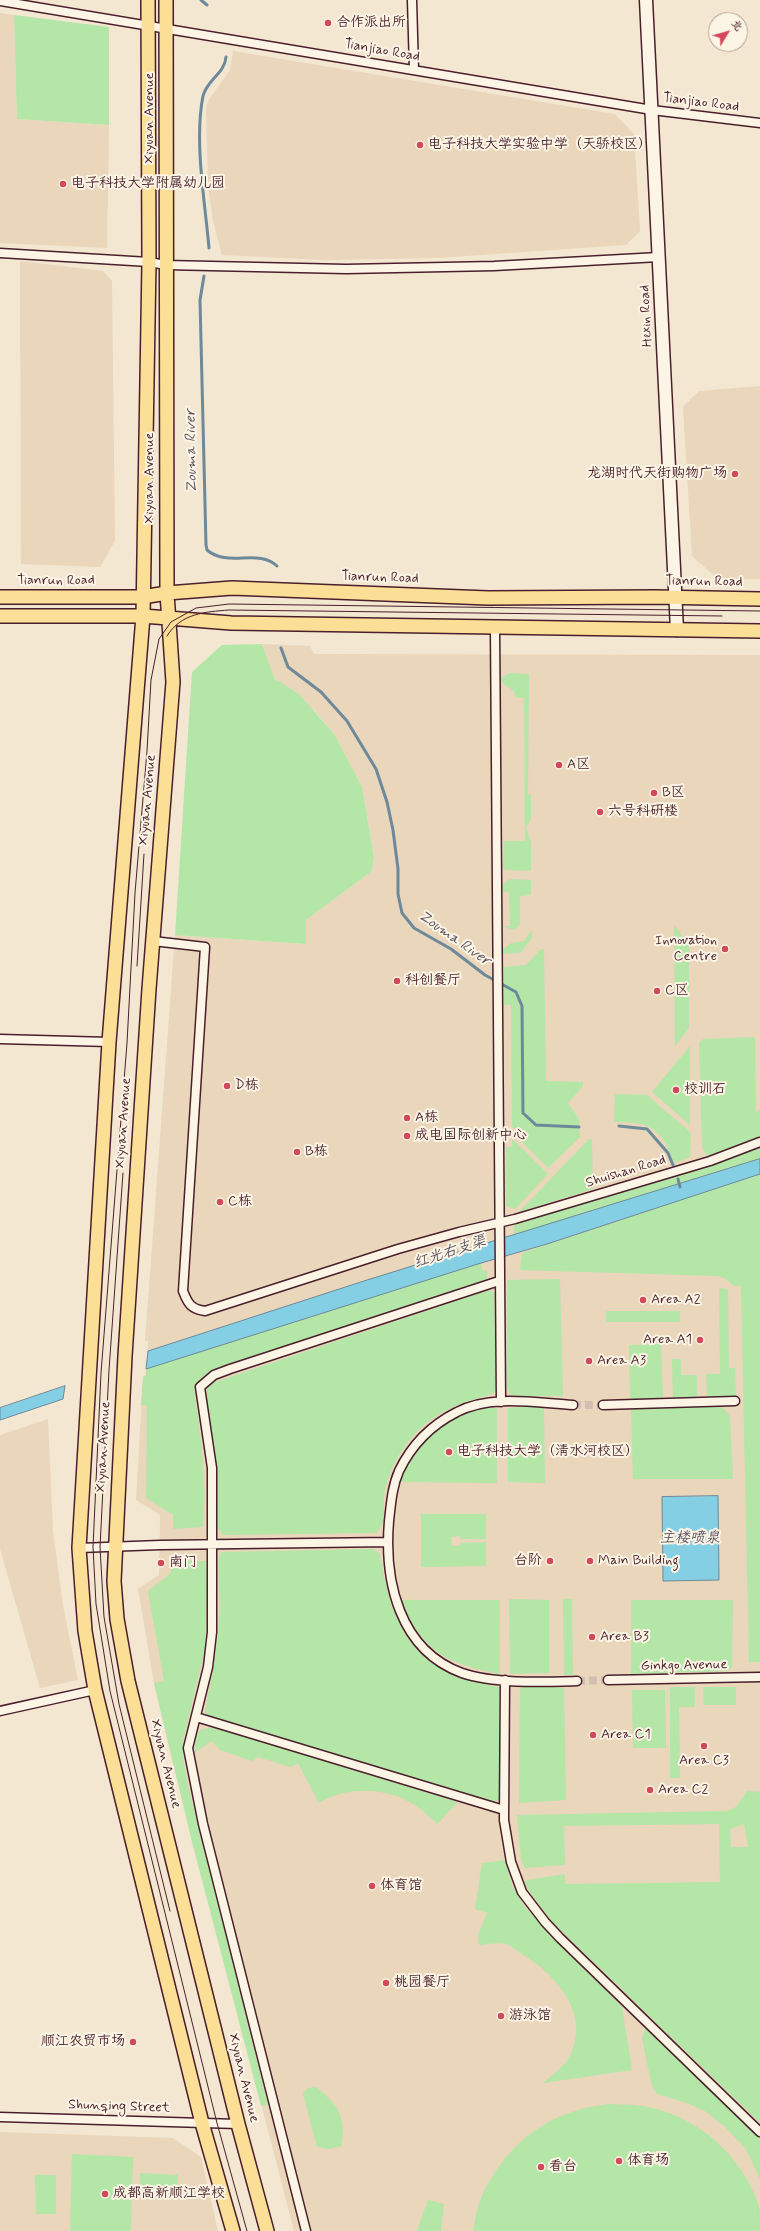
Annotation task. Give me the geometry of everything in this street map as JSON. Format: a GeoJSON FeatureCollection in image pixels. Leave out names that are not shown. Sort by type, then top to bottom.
{"type":"FeatureCollection","features":[{"type":"Feature","properties":{"kind":"main road","name":"Xiyuan Avenue"},"geometry":{"type":"LineString","coordinates":[[148,0],[149,262],[142,597],[143,616],[109,1042],[79,1548],[86,1631],[95,1690],[202,2123],[233,2231]]}},
{"type":"Feature","properties":{"kind":"main road","name":"Xiyuan Avenue"},"geometry":{"type":"LineString","coordinates":[[166,0],[166,593],[174,682],[153,941],[125,1356],[114,1582],[117,1619],[128,1681],[238,2124],[267,2231]]}},
{"type":"Feature","properties":{"kind":"main road","name":"Tianrun Road"},"geometry":{"type":"LineString","coordinates":[[0,597],[142,597],[166,593],[232,588],[488,598],[760,599]]}},
{"type":"Feature","properties":{"kind":"main road"},"geometry":{"type":"LineString","coordinates":[[0,616],[143,616],[231,623],[760,631]]}},
{"type":"Feature","properties":{"kind":"street"},"geometry":{"type":"LineString","coordinates":[[412,0],[414,70]]}},
{"type":"Feature","properties":{"kind":"street","name":"Hexin Road"},"geometry":{"type":"LineString","coordinates":[[646,0],[677,630]]}},
{"type":"Feature","properties":{"kind":"street","name":"Tianjiao Road"},"geometry":{"type":"LineString","coordinates":[[0,1],[148,26],[167,27],[652,110],[760,123]]}},
{"type":"Feature","properties":{"kind":"street"},"geometry":{"type":"LineString","coordinates":[[0,253],[149,262],[166,265],[346,269],[494,266],[659,257]]}},
{"type":"Feature","properties":{"kind":"street"},"geometry":{"type":"LineString","coordinates":[[495,628],[500,1402]]}},
{"type":"Feature","properties":{"kind":"street","name":"Shuishan Road"},"geometry":{"type":"LineString","coordinates":[[153,941],[205,947],[183,1291],[190,1306],[205,1310],[398,1249],[498,1223],[710,1161],[760,1142]]}},
{"type":"Feature","properties":{"kind":"street"},"geometry":{"type":"LineString","coordinates":[[0,1039],[109,1042]]}},
{"type":"Feature","properties":{"kind":"street"},"geometry":{"type":"LineString","coordinates":[[306,2231],[203,1824],[190,1766],[188,1748],[208,1667],[212,1632],[212,1468],[200,1387],[206,1380],[230,1369],[499,1280]]}},
{"type":"Feature","properties":{"kind":"street"},"geometry":{"type":"LineString","coordinates":[[603,1405],[735,1401]]}},
{"type":"Feature","properties":{"kind":"street"},"geometry":{"type":"LineString","coordinates":[[573,1405],[500,1402],[482,1403],[458,1411],[431,1428],[420,1438],[404,1461],[393,1488],[388,1542],[393,1595],[398,1609],[417,1639],[428,1652],[457,1671],[485,1678],[505,1680],[577,1681]]}},
{"type":"Feature","properties":{"kind":"street"},"geometry":{"type":"LineString","coordinates":[[79,1548],[115,1546],[388,1542]]}},
{"type":"Feature","properties":{"kind":"street","name":"Ginkgo Avenue"},"geometry":{"type":"LineString","coordinates":[[608,1680],[760,1677]]}},
{"type":"Feature","properties":{"kind":"street"},"geometry":{"type":"LineString","coordinates":[[505,1680],[504,1810],[511,1862],[522,1892],[545,1922],[760,2132]]}},
{"type":"Feature","properties":{"kind":"street"},"geometry":{"type":"LineString","coordinates":[[0,1711],[95,1690]]}},
{"type":"Feature","properties":{"kind":"street"},"geometry":{"type":"LineString","coordinates":[[196,1717],[504,1810]]}},
{"type":"Feature","properties":{"kind":"street","name":"Shunqing Street"},"geometry":{"type":"LineString","coordinates":[[0,2117],[238,2124]]}},
{"type":"Feature","properties":{"kind":"shaded area","name":"电子科技大学附属幼儿园"},"geometry":{"type":"Polygon","coordinates":[[[0,13],[14,15],[17,119],[109,125],[107,248],[0,243],[0,13]]]}},
{"type":"Feature","properties":{"kind":"shaded area","name":"电子科技大学实验中学（天骄校区）"},"geometry":{"type":"Polygon","coordinates":[[[233,51],[615,114],[634,134],[640,231],[626,245],[437,258],[323,260],[222,255],[213,221],[208,185],[206,111],[208,101],[230,70],[233,51]]]}},
{"type":"Feature","properties":{"kind":"shaded area"},"geometry":{"type":"Polygon","coordinates":[[[20,261],[103,271],[112,281],[115,541],[100,567],[21,564],[20,261]]]}},
{"type":"Feature","properties":{"kind":"shaded area"},"geometry":{"type":"Polygon","coordinates":[[[760,386],[760,579],[718,579],[692,556],[683,407],[699,391],[760,386]]]}},
{"type":"Feature","properties":{"kind":"shaded area","name":"电子科技大学（清水河校区）"},"geometry":{"type":"Polygon","coordinates":[[[262,644],[310,646],[314,654],[760,655],[760,2231],[294,2231],[172,1760],[154,1683],[138,1589],[159,1575],[160,1515],[136,1500],[143,1377],[146,1374],[148,1341],[145,1341],[175,935],[305,944],[306,920],[372,871],[374,857],[362,787],[335,735],[314,710],[275,680],[262,644]]]}},
{"type":"Feature","properties":{"kind":"shaded area"},"geometry":{"type":"Polygon","coordinates":[[[48,1419],[53,1531],[63,1606],[78,1680],[40,1688],[0,1549],[0,1435],[48,1419]]]}},
{"type":"Feature","properties":{"kind":"shaded area","name":"成都高新顺江学校"},"geometry":{"type":"Polygon","coordinates":[[[0,2132],[173,2138],[201,2157],[218,2231],[0,2231],[0,2132]]]}},
{"type":"Feature","properties":{"kind":"green space"},"geometry":{"type":"Polygon","coordinates":[[[14,15],[109,27],[109,125],[17,119],[14,15]]]}},
{"type":"Feature","properties":{"kind":"green space"},"geometry":{"type":"Polygon","coordinates":[[[262,644],[275,680],[279,681],[300,695],[335,735],[362,787],[374,857],[372,871],[306,920],[306,944],[175,935],[192,672],[222,645],[262,644]]]}},
{"type":"Feature","properties":{"kind":"green space"},"geometry":{"type":"Polygon","coordinates":[[[510,673],[529,674],[528,795],[531,795],[531,819],[526,827],[531,842],[531,871],[506,870],[503,868],[504,841],[525,841],[524,698],[516,698],[514,692],[501,681],[501,678],[510,673]]]}},
{"type":"Feature","properties":{"kind":"green space"},"geometry":{"type":"Polygon","coordinates":[[[510,879],[531,880],[531,895],[520,896],[520,924],[514,930],[503,926],[510,926],[509,892],[502,892],[502,885],[510,879]]]}},
{"type":"Feature","properties":{"kind":"green space"},"geometry":{"type":"Polygon","coordinates":[[[674,925],[689,945],[689,1028],[675,1046],[674,925]]]}},
{"type":"Feature","properties":{"kind":"green space"},"geometry":{"type":"Polygon","coordinates":[[[532,930],[532,938],[520,953],[503,954],[503,949],[511,943],[524,941],[532,930]]]}},
{"type":"Feature","properties":{"kind":"green space"},"geometry":{"type":"Polygon","coordinates":[[[541,949],[544,949],[546,1081],[583,1082],[583,1086],[568,1103],[579,1119],[580,1137],[548,1168],[517,1137],[516,1128],[512,1128],[511,1005],[504,1005],[504,967],[526,965],[541,949]]]}},
{"type":"Feature","properties":{"kind":"green space"},"geometry":{"type":"Polygon","coordinates":[[[755,1037],[756,1112],[760,1109],[760,1137],[707,1156],[702,1147],[699,1043],[703,1039],[755,1037]]]}},
{"type":"Feature","properties":{"kind":"green space"},"geometry":{"type":"Polygon","coordinates":[[[690,1046],[690,1125],[652,1092],[690,1046]]]}},
{"type":"Feature","properties":{"kind":"green space"},"geometry":{"type":"Polygon","coordinates":[[[615,1094],[647,1095],[691,1133],[690,1157],[674,1163],[664,1141],[653,1129],[637,1123],[614,1122],[615,1094]]]}},
{"type":"Feature","properties":{"kind":"green space"},"geometry":{"type":"Polygon","coordinates":[[[512,1139],[548,1174],[515,1209],[506,1206],[506,1147],[512,1147],[512,1139]]]}},
{"type":"Feature","properties":{"kind":"green space"},"geometry":{"type":"Polygon","coordinates":[[[589,1139],[592,1139],[593,1189],[519,1212],[589,1139]]]}},
{"type":"Feature","properties":{"kind":"green space"},"geometry":{"type":"Polygon","coordinates":[[[760,1147],[760,1159],[514,1235],[514,1225],[760,1147]]]}},
{"type":"Feature","properties":{"kind":"green space"},"geometry":{"type":"Polygon","coordinates":[[[760,1174],[760,1662],[749,1662],[741,1286],[734,1286],[726,1279],[718,1276],[520,1270],[522,1253],[760,1174]]]}},
{"type":"Feature","properties":{"kind":"green space"},"geometry":{"type":"Polygon","coordinates":[[[481,1263],[482,1271],[487,1270],[487,1279],[216,1369],[205,1375],[197,1383],[194,1390],[204,1475],[203,1527],[173,1529],[173,1515],[146,1498],[147,1405],[141,1405],[143,1377],[146,1375],[146,1369],[481,1263]]]}},
{"type":"Feature","properties":{"kind":"green space"},"geometry":{"type":"Polygon","coordinates":[[[560,1279],[563,1396],[517,1396],[510,1394],[507,1389],[507,1280],[560,1279]]]}},
{"type":"Feature","properties":{"kind":"green space"},"geometry":{"type":"Polygon","coordinates":[[[719,1288],[728,1289],[729,1368],[735,1368],[736,1396],[707,1397],[706,1374],[720,1374],[719,1288]]]}},
{"type":"Feature","properties":{"kind":"green space"},"geometry":{"type":"Polygon","coordinates":[[[489,1290],[494,1293],[496,1391],[492,1394],[459,1404],[437,1415],[426,1423],[408,1442],[393,1466],[388,1478],[384,1498],[383,1522],[376,1533],[222,1535],[217,1526],[215,1460],[211,1427],[204,1394],[212,1383],[489,1290]]]}},
{"type":"Feature","properties":{"kind":"green space"},"geometry":{"type":"Polygon","coordinates":[[[606,1311],[680,1311],[680,1322],[606,1322],[606,1311]]]}},
{"type":"Feature","properties":{"kind":"green space"},"geometry":{"type":"Polygon","coordinates":[[[661,1344],[663,1399],[630,1400],[629,1345],[661,1344]]]}},
{"type":"Feature","properties":{"kind":"green space"},"geometry":{"type":"Polygon","coordinates":[[[672,1359],[681,1359],[681,1375],[697,1375],[697,1397],[673,1398],[672,1359]]]}},
{"type":"Feature","properties":{"kind":"green space"},"geometry":{"type":"Polygon","coordinates":[[[544,1406],[545,1483],[508,1482],[508,1408],[544,1406]]]}},
{"type":"Feature","properties":{"kind":"green space"},"geometry":{"type":"Polygon","coordinates":[[[717,1406],[724,1409],[730,1416],[733,1479],[633,1479],[631,1408],[717,1406]]]}},
{"type":"Feature","properties":{"kind":"green space"},"geometry":{"type":"Polygon","coordinates":[[[483,1408],[497,1408],[497,1483],[400,1482],[411,1457],[419,1445],[427,1437],[444,1424],[462,1414],[483,1408]]]}},
{"type":"Feature","properties":{"kind":"green space"},"geometry":{"type":"Polygon","coordinates":[[[421,1514],[486,1514],[486,1539],[460,1539],[460,1536],[451,1537],[452,1546],[460,1546],[460,1543],[486,1542],[486,1566],[421,1567],[421,1514]]]}},
{"type":"Feature","properties":{"kind":"green space"},"geometry":{"type":"Polygon","coordinates":[[[373,1549],[380,1554],[390,1601],[396,1616],[403,1630],[422,1655],[435,1665],[450,1673],[466,1679],[499,1687],[499,1800],[494,1802],[209,1717],[205,1712],[216,1650],[220,1608],[218,1561],[221,1552],[373,1549]]]}},
{"type":"Feature","properties":{"kind":"green space"},"geometry":{"type":"Polygon","coordinates":[[[170,1561],[206,1561],[207,1588],[205,1649],[183,1741],[183,1757],[188,1785],[268,2105],[261,2106],[192,1842],[154,1683],[164,1681],[148,1591],[171,1573],[170,1561]]]}},
{"type":"Feature","properties":{"kind":"green space"},"geometry":{"type":"Polygon","coordinates":[[[509,1599],[549,1600],[549,1673],[510,1674],[509,1599]]]}},
{"type":"Feature","properties":{"kind":"green space"},"geometry":{"type":"Polygon","coordinates":[[[563,1599],[572,1599],[573,1675],[564,1675],[563,1599]]]}},
{"type":"Feature","properties":{"kind":"green space"},"geometry":{"type":"Polygon","coordinates":[[[399,1600],[500,1600],[500,1674],[465,1665],[438,1652],[427,1643],[418,1632],[408,1618],[399,1600]]]}},
{"type":"Feature","properties":{"kind":"green space"},"geometry":{"type":"Polygon","coordinates":[[[631,1600],[733,1600],[732,1667],[727,1671],[631,1674],[631,1600]]]}},
{"type":"Feature","properties":{"kind":"green space"},"geometry":{"type":"Polygon","coordinates":[[[525,1686],[564,1688],[566,1800],[519,1803],[520,1689],[525,1686]]]}},
{"type":"Feature","properties":{"kind":"green space"},"geometry":{"type":"Polygon","coordinates":[[[670,1687],[695,1687],[695,1707],[679,1707],[680,1778],[670,1778],[670,1687]]]}},
{"type":"Feature","properties":{"kind":"green space"},"geometry":{"type":"Polygon","coordinates":[[[703,1687],[736,1687],[736,1705],[704,1705],[703,1687]]]}},
{"type":"Feature","properties":{"kind":"green space"},"geometry":{"type":"Polygon","coordinates":[[[632,1690],[665,1690],[666,1748],[633,1748],[632,1690]]]}},
{"type":"Feature","properties":{"kind":"green space"},"geometry":{"type":"Polygon","coordinates":[[[213,1727],[458,1802],[437,1824],[413,1804],[391,1794],[353,1791],[329,1797],[319,1803],[298,1763],[291,1767],[258,1757],[252,1761],[220,1750],[212,1741],[194,1753],[196,1737],[200,1730],[213,1727]]]}},
{"type":"Feature","properties":{"kind":"green space"},"geometry":{"type":"Polygon","coordinates":[[[747,1791],[760,1792],[760,2123],[550,1920],[524,1883],[527,1880],[565,1874],[565,1884],[720,1882],[719,1824],[564,1826],[565,1865],[525,1868],[521,1859],[517,1815],[727,1811],[736,1807],[747,1791]],[[744,1824],[730,1829],[731,1847],[748,1847],[744,1824]]]}},
{"type":"Feature","properties":{"kind":"green space"},"geometry":{"type":"Polygon","coordinates":[[[505,1860],[512,1885],[523,1905],[622,2007],[632,2070],[543,2083],[560,2068],[570,2055],[576,2035],[576,2021],[572,2007],[566,1995],[557,1983],[536,1964],[514,1948],[503,1943],[479,1945],[478,1935],[487,1913],[475,1909],[482,1863],[505,1860]]]}},
{"type":"Feature","properties":{"kind":"green space"},"geometry":{"type":"Polygon","coordinates":[[[646,2026],[760,2134],[760,2179],[746,2149],[724,2126],[705,2111],[684,2102],[657,2094],[652,2087],[642,2038],[646,2026]]]}},
{"type":"Feature","properties":{"kind":"green space"},"geometry":{"type":"Polygon","coordinates":[[[316,2087],[335,2106],[342,2119],[343,2136],[341,2146],[329,2149],[317,2147],[303,2093],[308,2088],[316,2087]]]}},
{"type":"Feature","properties":{"kind":"green space","name":"体育场"},"geometry":{"type":"Polygon","coordinates":[[[608,2104],[638,2105],[662,2111],[680,2118],[698,2128],[714,2140],[729,2154],[752,2188],[759,2207],[760,2231],[473,2231],[481,2198],[488,2183],[507,2156],[519,2144],[531,2133],[559,2117],[583,2108],[608,2104]]]}},
{"type":"Feature","properties":{"kind":"green space"},"geometry":{"type":"Polygon","coordinates":[[[72,2154],[133,2157],[131,2231],[70,2231],[72,2154]]]}},
{"type":"Feature","properties":{"kind":"green space"},"geometry":{"type":"Polygon","coordinates":[[[140,2173],[178,2175],[178,2195],[139,2194],[140,2173]]]}},
{"type":"Feature","properties":{"kind":"green space"},"geometry":{"type":"Polygon","coordinates":[[[35,2175],[56,2175],[56,2214],[36,2214],[35,2175]]]}},
{"type":"Feature","properties":{"kind":"green space"},"geometry":{"type":"Polygon","coordinates":[[[428,2200],[444,2204],[441,2231],[417,2231],[428,2200]]]}},
{"type":"Feature","properties":{"kind":"water"},"geometry":{"type":"Polygon","coordinates":[[[760,1159],[760,1174],[547,1244],[481,1263],[146,1369],[148,1351],[367,1280],[760,1159]]]}},
{"type":"Feature","properties":{"kind":"water"},"geometry":{"type":"Polygon","coordinates":[[[65,1386],[63,1399],[0,1420],[0,1408],[65,1386]]]}},
{"type":"Feature","properties":{"kind":"water","name":"主楼喷泉"},"geometry":{"type":"Polygon","coordinates":[[[718,1496],[719,1580],[663,1581],[662,1497],[718,1496]]]}},
{"type":"Feature","properties":{"kind":"waterway","name":"Zouma River"},"geometry":{"type":"LineString","coordinates":[[201,0],[207,5]]}},
{"type":"Feature","properties":{"kind":"waterway","name":"Zouma River"},"geometry":{"type":"LineString","coordinates":[[209,248],[201,172],[201,114],[205,90],[223,68],[226,57]]}},
{"type":"Feature","properties":{"kind":"waterway","name":"Zouma River"},"geometry":{"type":"LineString","coordinates":[[204,276],[200,300],[207,550],[224,558],[261,558],[277,566]]}},
{"type":"Feature","properties":{"kind":"waterway","name":"Zouma River"},"geometry":{"type":"LineString","coordinates":[[281,648],[288,667],[321,692],[347,721],[376,769],[387,802],[393,830],[398,869],[398,894],[402,913],[414,928],[451,949],[485,975],[516,992],[522,1006],[523,1113],[536,1125],[579,1127]]}},
{"type":"Feature","properties":{"kind":"waterway","name":"Zouma River"},"geometry":{"type":"LineString","coordinates":[[619,1126],[647,1129],[668,1153],[673,1165]]}},
{"type":"Feature","properties":{"kind":"waterway","name":"Zouma River"},"geometry":{"type":"LineString","coordinates":[[678,1179],[680,1187]]}},
{"type":"Feature","properties":{"kind":"tunnel"},"geometry":{"type":"LineString","coordinates":[[573,1405],[603,1405]]}},
{"type":"Feature","properties":{"kind":"tunnel"},"geometry":{"type":"LineString","coordinates":[[577,1681],[608,1680]]}},
{"type":"Feature","properties":{"kind":"tram line"},"geometry":{"type":"LineString","coordinates":[[247,2231],[217,2123],[110,1691],[96,1604],[93,1547],[101,1373],[127,1043],[135,893],[147,751],[151,680],[159,639],[171,622],[196,608],[229,604],[760,611]]}},
{"type":"Feature","properties":{"kind":"tram line"},"geometry":{"type":"LineString","coordinates":[[167,636],[173,628],[186,618],[203,613],[229,610],[722,616]]}},
{"type":"Feature","properties":{"kind":"tram line"},"geometry":{"type":"LineString","coordinates":[[137,966],[144,854]]}},
{"type":"Feature","properties":{"kind":"tram line"},"geometry":{"type":"LineString","coordinates":[[123,1173],[109,1370],[100,1547],[104,1617],[119,1704],[170,1911]]}},
{"type":"Feature","properties":{"kind":"place","name":"合作派出所"},"geometry":{"type":"Point","coordinates":[328,23]}},
{"type":"Feature","properties":{"kind":"place","name":"电子科技大学实验中学（天骄校区）"},"geometry":{"type":"Point","coordinates":[420,145]}},
{"type":"Feature","properties":{"kind":"place","name":"电子科技大学附属幼儿园"},"geometry":{"type":"Point","coordinates":[63,184]}},
{"type":"Feature","properties":{"kind":"place","name":"龙湖时代天街购物广场"},"geometry":{"type":"Point","coordinates":[735,474]}},
{"type":"Feature","properties":{"kind":"place","name":"A区"},"geometry":{"type":"Point","coordinates":[559,765]}},
{"type":"Feature","properties":{"kind":"place","name":"B区"},"geometry":{"type":"Point","coordinates":[654,793]}},
{"type":"Feature","properties":{"kind":"place","name":"六号科研楼"},"geometry":{"type":"Point","coordinates":[600,812]}},
{"type":"Feature","properties":{"kind":"place","name":"Innovation Centre"},"geometry":{"type":"Point","coordinates":[725,949]}},
{"type":"Feature","properties":{"kind":"place","name":"科创餐厅"},"geometry":{"type":"Point","coordinates":[397,981]}},
{"type":"Feature","properties":{"kind":"place","name":"C区"},"geometry":{"type":"Point","coordinates":[657,991]}},
{"type":"Feature","properties":{"kind":"place","name":"D栋"},"geometry":{"type":"Point","coordinates":[227,1086]}},
{"type":"Feature","properties":{"kind":"place","name":"校训石"},"geometry":{"type":"Point","coordinates":[676,1090]}},
{"type":"Feature","properties":{"kind":"place","name":"A栋"},"geometry":{"type":"Point","coordinates":[407,1118]}},
{"type":"Feature","properties":{"kind":"place","name":"成电国际创新中心"},"geometry":{"type":"Point","coordinates":[407,1136]}},
{"type":"Feature","properties":{"kind":"place","name":"B栋"},"geometry":{"type":"Point","coordinates":[297,1152]}},
{"type":"Feature","properties":{"kind":"place","name":"C栋"},"geometry":{"type":"Point","coordinates":[220,1202]}},
{"type":"Feature","properties":{"kind":"place","name":"Area A2"},"geometry":{"type":"Point","coordinates":[643,1300]}},
{"type":"Feature","properties":{"kind":"place","name":"Area A1"},"geometry":{"type":"Point","coordinates":[700,1340]}},
{"type":"Feature","properties":{"kind":"place","name":"Area A3"},"geometry":{"type":"Point","coordinates":[589,1361]}},
{"type":"Feature","properties":{"kind":"place","name":"电子科技大学（清水河校区）"},"geometry":{"type":"Point","coordinates":[449,1452]}},
{"type":"Feature","properties":{"kind":"place","name":"台阶"},"geometry":{"type":"Point","coordinates":[550,1561]}},
{"type":"Feature","properties":{"kind":"place","name":"Main Building"},"geometry":{"type":"Point","coordinates":[590,1561]}},
{"type":"Feature","properties":{"kind":"place","name":"南门"},"geometry":{"type":"Point","coordinates":[161,1563]}},
{"type":"Feature","properties":{"kind":"place","name":"Area B3"},"geometry":{"type":"Point","coordinates":[592,1637]}},
{"type":"Feature","properties":{"kind":"place","name":"Area C1"},"geometry":{"type":"Point","coordinates":[593,1735]}},
{"type":"Feature","properties":{"kind":"place","name":"Area C3"},"geometry":{"type":"Point","coordinates":[704,1746]}},
{"type":"Feature","properties":{"kind":"place","name":"Area C2"},"geometry":{"type":"Point","coordinates":[650,1790]}},
{"type":"Feature","properties":{"kind":"place","name":"体育馆"},"geometry":{"type":"Point","coordinates":[372,1886]}},
{"type":"Feature","properties":{"kind":"place","name":"桃园餐厅"},"geometry":{"type":"Point","coordinates":[386,1983]}},
{"type":"Feature","properties":{"kind":"place","name":"游泳馆"},"geometry":{"type":"Point","coordinates":[501,2016]}},
{"type":"Feature","properties":{"kind":"place","name":"顺江农贸市场"},"geometry":{"type":"Point","coordinates":[133,2042]}},
{"type":"Feature","properties":{"kind":"place","name":"体育场"},"geometry":{"type":"Point","coordinates":[619,2161]}},
{"type":"Feature","properties":{"kind":"place","name":"看台"},"geometry":{"type":"Point","coordinates":[541,2167]}},
{"type":"Feature","properties":{"kind":"place","name":"成都高新顺江学校"},"geometry":{"type":"Point","coordinates":[105,2194]}},
{"type":"Feature","properties":{"kind":"water label","name":"红光右支渠"},"geometry":{"type":"Point","coordinates":[450,1253]}}]}
